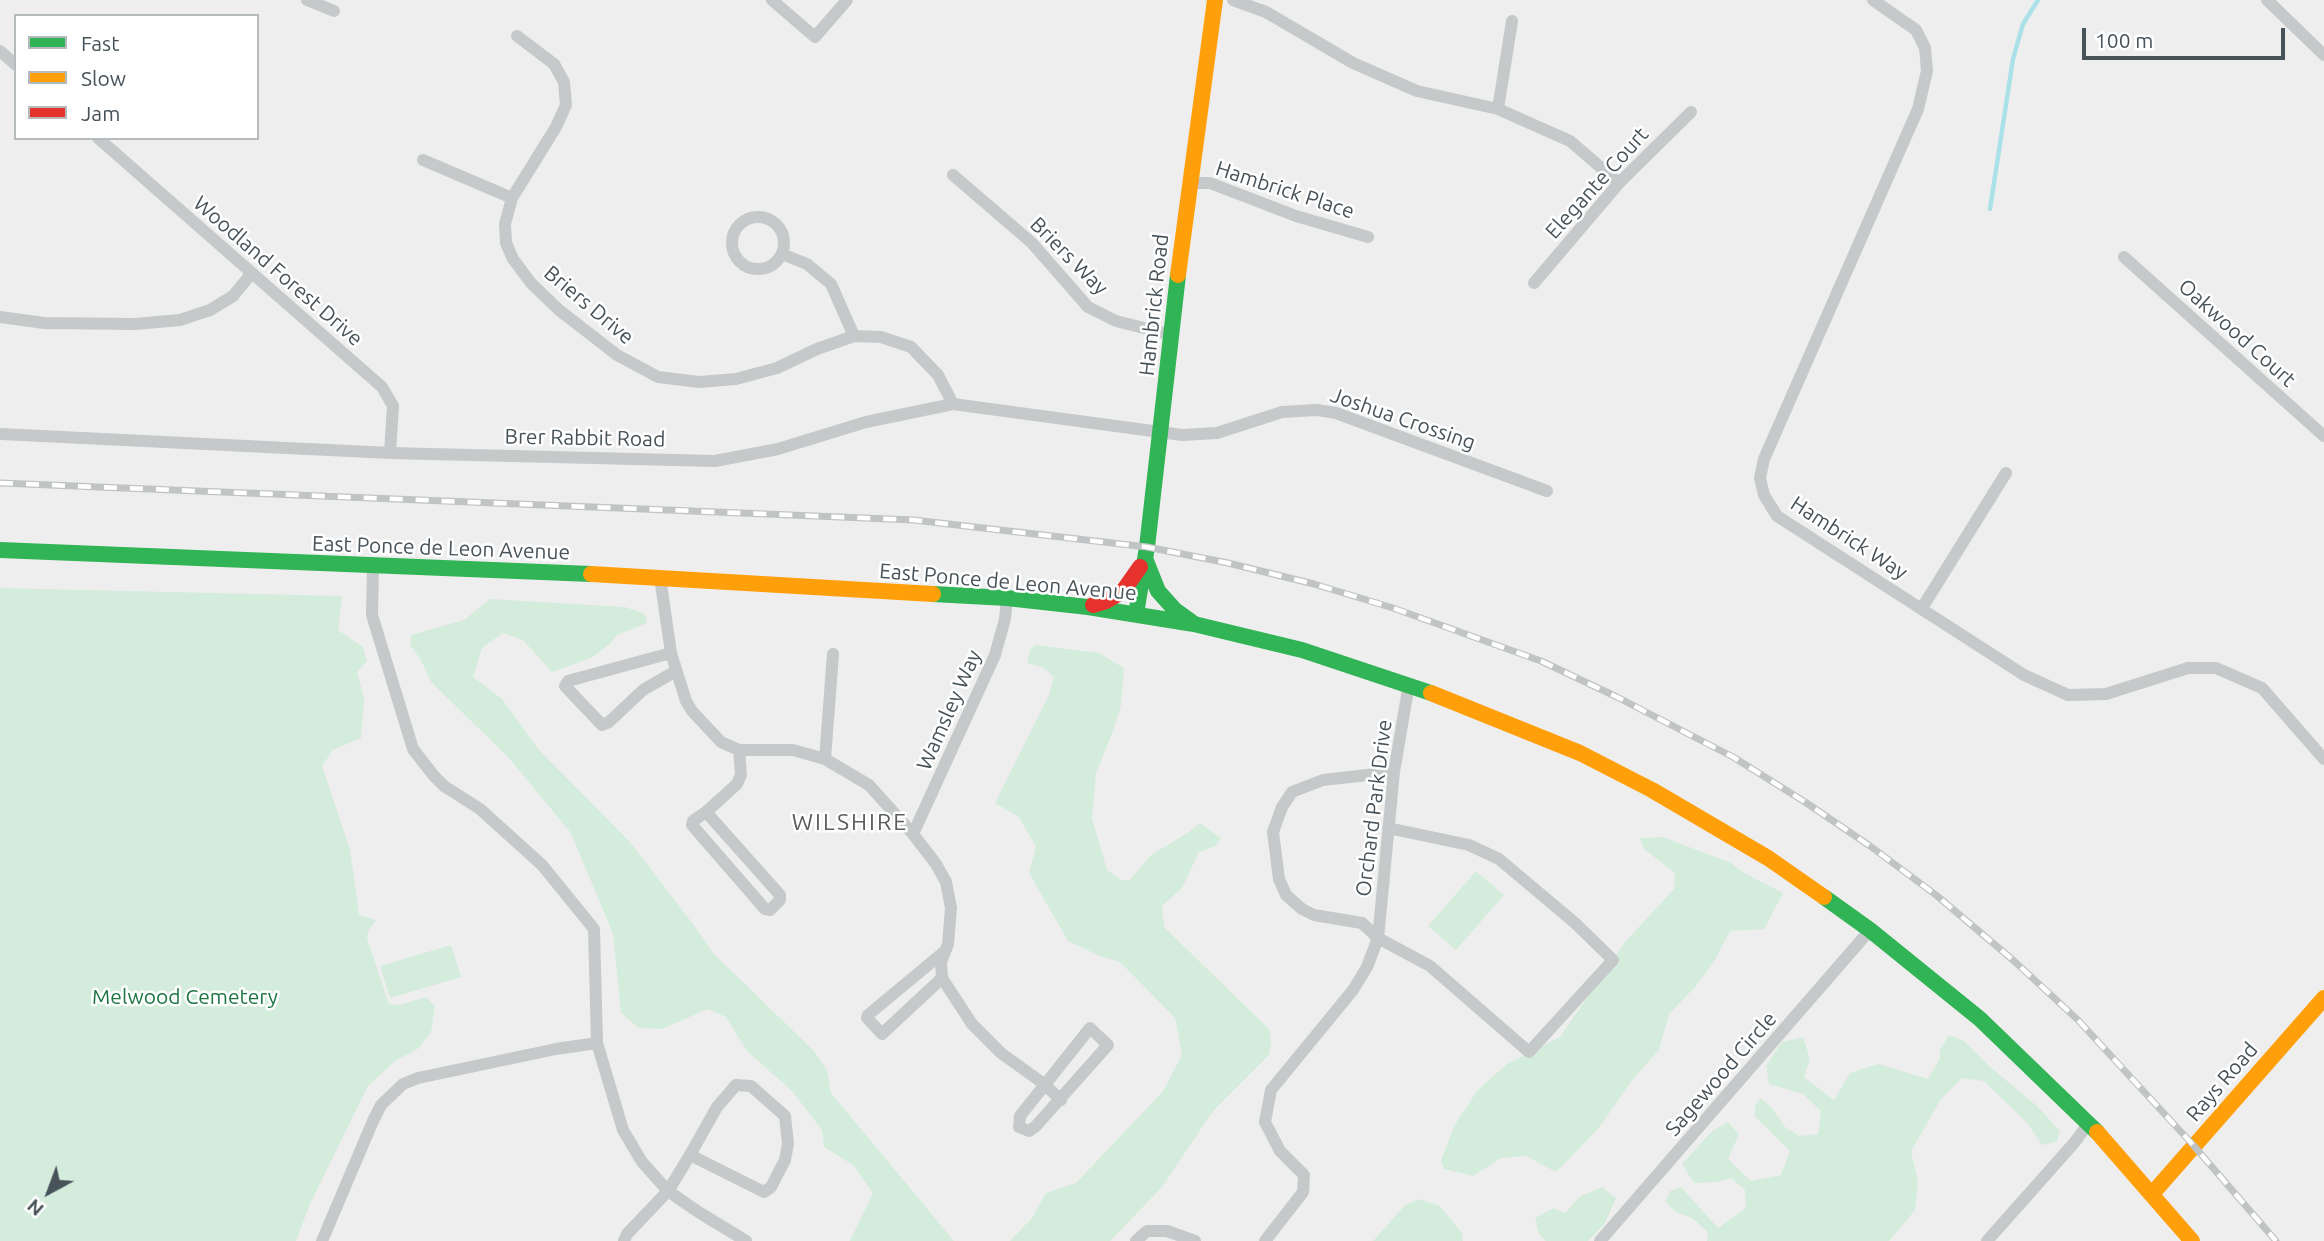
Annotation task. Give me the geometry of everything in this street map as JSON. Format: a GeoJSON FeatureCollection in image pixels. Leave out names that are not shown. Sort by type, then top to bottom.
{"type":"FeatureCollection","features":[{"type":"Feature","properties":{"kind":"main road","name":"Hambrick Road"},"geometry":{"type":"LineString","coordinates":[[1136,614],[1161,432],[1189,183],[1215,0]]}},
{"type":"Feature","properties":{"kind":"main road","name":"East Ponce de Leon Avenue"},"geometry":{"type":"LineString","coordinates":[[0,550],[660,577],[1007,598],[1088,607],[1194,624],[1303,650],[1409,684],[1580,754],[1652,790],[1768,858],[1870,930],[1980,1019],[2089,1123],[2192,1241]]}},
{"type":"Feature","properties":{"kind":"main road"},"geometry":{"type":"LineString","coordinates":[[1088,607],[1123,591],[1133,579],[1144,557]]}},
{"type":"Feature","properties":{"kind":"main road"},"geometry":{"type":"LineString","coordinates":[[1144,557],[1158,590],[1175,610],[1194,624]]}},
{"type":"Feature","properties":{"kind":"main road","name":"Rays Road"},"geometry":{"type":"LineString","coordinates":[[2152,1194],[2324,998]]}},
{"type":"Feature","properties":{"kind":"street"},"geometry":{"type":"LineString","coordinates":[[307,0],[334,11]]}},
{"type":"Feature","properties":{"kind":"street"},"geometry":{"type":"LineString","coordinates":[[772,0],[815,37],[847,0]]}},
{"type":"Feature","properties":{"kind":"street"},"geometry":{"type":"LineString","coordinates":[[1233,0],[1266,12],[1353,63],[1417,91],[1498,109],[1570,141],[1619,183]]}},
{"type":"Feature","properties":{"kind":"street","name":"Hambrick Way"},"geometry":{"type":"LineString","coordinates":[[1873,0],[1916,30],[1925,48],[1927,71],[1918,109],[1764,459],[1760,478],[1763,495],[1777,516],[2025,675],[2068,695],[2106,694],[2188,668],[2216,668],[2262,688],[2324,759]]}},
{"type":"Feature","properties":{"kind":"street"},"geometry":{"type":"LineString","coordinates":[[2267,0],[2324,55]]}},
{"type":"Feature","properties":{"kind":"street"},"geometry":{"type":"LineString","coordinates":[[1498,109],[1512,22]]}},
{"type":"Feature","properties":{"kind":"street","name":"Briers Drive"},"geometry":{"type":"LineString","coordinates":[[517,36],[554,64],[564,82],[566,105],[556,127],[512,198],[505,224],[506,243],[513,259],[531,283],[559,310],[617,355],[658,377],[699,382],[736,379],[777,368],[817,349],[854,336],[881,337],[911,347],[938,375],[953,404]]}},
{"type":"Feature","properties":{"kind":"street"},"geometry":{"type":"LineString","coordinates":[[0,51],[14,63]]}},
{"type":"Feature","properties":{"kind":"street","name":"Elegante Court"},"geometry":{"type":"LineString","coordinates":[[1534,283],[1619,183],[1691,112]]}},
{"type":"Feature","properties":{"kind":"street","name":"Woodland Forest Drive"},"geometry":{"type":"LineString","coordinates":[[100,140],[383,387],[393,406],[390,453]]}},
{"type":"Feature","properties":{"kind":"street"},"geometry":{"type":"LineString","coordinates":[[422,160],[512,198]]}},
{"type":"Feature","properties":{"kind":"street","name":"Briers Way"},"geometry":{"type":"LineString","coordinates":[[953,175],[1032,243],[1088,306],[1115,321],[1172,335]]}},
{"type":"Feature","properties":{"kind":"street","name":"Hambrick Place"},"geometry":{"type":"LineString","coordinates":[[1189,183],[1210,183],[1297,216],[1368,237]]}},
{"type":"Feature","properties":{"kind":"street"},"geometry":{"type":"LineString","coordinates":[[759,216],[777,225],[782,232],[782,254],[776,263],[759,270],[742,265],[732,249],[731,240],[735,229],[741,222],[759,216]]}},
{"type":"Feature","properties":{"kind":"street"},"geometry":{"type":"LineString","coordinates":[[782,254],[807,264],[831,284],[854,336]]}},
{"type":"Feature","properties":{"kind":"street","name":"Oakwood Court"},"geometry":{"type":"LineString","coordinates":[[2124,257],[2324,436]]}},
{"type":"Feature","properties":{"kind":"street"},"geometry":{"type":"LineString","coordinates":[[0,317],[44,323],[96,324],[180,320],[210,310],[233,296],[251,274]]}},
{"type":"Feature","properties":{"kind":"street","name":"Brer Rabbit Road"},"geometry":{"type":"LineString","coordinates":[[0,434],[390,453],[715,460],[778,449],[866,422],[953,404],[1161,432]]}},
{"type":"Feature","properties":{"kind":"street","name":"Joshua Crossing"},"geometry":{"type":"LineString","coordinates":[[1161,432],[1182,435],[1217,433],[1282,412],[1317,410],[1336,413],[1547,491]]}},
{"type":"Feature","properties":{"kind":"street"},"geometry":{"type":"LineString","coordinates":[[1922,608],[2006,473]]}},
{"type":"Feature","properties":{"kind":"street"},"geometry":{"type":"LineString","coordinates":[[373,567],[372,615],[413,749],[444,786],[480,809],[542,865],[594,929],[597,1043],[623,1130],[642,1162],[668,1191],[746,1241]]}},
{"type":"Feature","properties":{"kind":"street"},"geometry":{"type":"LineString","coordinates":[[660,577],[671,653],[686,701],[692,711],[721,742],[739,750],[793,750],[825,759],[869,785],[914,834],[946,882],[951,908],[948,944],[941,962],[942,978],[972,1024],[1002,1053],[1061,1100]]}},
{"type":"Feature","properties":{"kind":"street","name":"Wamsley Way"},"geometry":{"type":"LineString","coordinates":[[914,834],[995,654],[1005,619],[1007,598]]}},
{"type":"Feature","properties":{"kind":"street"},"geometry":{"type":"LineString","coordinates":[[671,653],[568,681],[565,686],[602,725],[609,722],[643,690],[676,671]]}},
{"type":"Feature","properties":{"kind":"street"},"geometry":{"type":"LineString","coordinates":[[825,759],[833,654]]}},
{"type":"Feature","properties":{"kind":"street","name":"Orchard Park Drive"},"geometry":{"type":"LineString","coordinates":[[1265,1241],[1303,1192],[1304,1175],[1280,1151],[1265,1122],[1271,1090],[1353,990],[1367,967],[1378,938],[1394,772],[1409,684]]}},
{"type":"Feature","properties":{"kind":"street"},"geometry":{"type":"LineString","coordinates":[[706,812],[780,895],[780,900],[770,910],[765,909],[692,825],[693,821],[737,784],[741,775],[739,750]]}},
{"type":"Feature","properties":{"kind":"street"},"geometry":{"type":"LineString","coordinates":[[1388,828],[1469,845],[1499,859],[1575,923],[1613,960],[1529,1052],[1430,965],[1378,938],[1362,923],[1314,915],[1286,895],[1279,879],[1273,832],[1282,807],[1292,792],[1323,780],[1394,772]]}},
{"type":"Feature","properties":{"kind":"street","name":"Sagewood Circle"},"geometry":{"type":"LineString","coordinates":[[1600,1241],[1870,930]]}},
{"type":"Feature","properties":{"kind":"street"},"geometry":{"type":"LineString","coordinates":[[942,978],[882,1034],[867,1017],[945,951]]}},
{"type":"Feature","properties":{"kind":"street"},"geometry":{"type":"LineString","coordinates":[[1090,1028],[1108,1045],[1035,1127],[1029,1131],[1019,1127],[1020,1116],[1044,1084],[1090,1028]]}},
{"type":"Feature","properties":{"kind":"street"},"geometry":{"type":"LineString","coordinates":[[322,1241],[381,1105],[403,1084],[556,1048],[597,1043]]}},
{"type":"Feature","properties":{"kind":"street"},"geometry":{"type":"LineString","coordinates":[[624,1241],[627,1234],[668,1191],[717,1107],[736,1085],[751,1086],[785,1116],[788,1144],[785,1160],[771,1187],[764,1192],[690,1155]]}},
{"type":"Feature","properties":{"kind":"street"},"geometry":{"type":"LineString","coordinates":[[1987,1241],[2089,1123]]}},
{"type":"Feature","properties":{"kind":"street"},"geometry":{"type":"LineString","coordinates":[[1136,1241],[1147,1231],[1167,1231],[1195,1241]]}},
{"type":"Feature","properties":{"kind":"green space","name":"Melwood Cemetery"},"geometry":{"type":"Polygon","coordinates":[[[0,588],[342,596],[338,630],[363,647],[367,661],[357,672],[364,698],[361,738],[333,750],[322,766],[350,849],[359,915],[376,920],[368,931],[367,938],[389,1004],[399,1005],[426,997],[435,1006],[431,1032],[419,1048],[395,1061],[368,1086],[310,1204],[296,1241],[0,1241],[0,588]]]}},
{"type":"Feature","properties":{"kind":"green space"},"geometry":{"type":"Polygon","coordinates":[[[490,599],[625,607],[645,614],[647,623],[617,635],[610,644],[591,658],[552,672],[523,640],[503,633],[482,648],[473,677],[502,699],[539,750],[630,842],[713,953],[814,1051],[827,1070],[831,1093],[954,1241],[850,1241],[873,1193],[853,1165],[824,1147],[822,1130],[792,1091],[747,1051],[726,1017],[708,1009],[662,1029],[639,1028],[621,1013],[613,934],[571,833],[509,758],[431,682],[421,660],[410,645],[411,635],[464,620],[490,599]]]}},
{"type":"Feature","properties":{"kind":"green space"},"geometry":{"type":"Polygon","coordinates":[[[1036,645],[1099,653],[1124,668],[1121,705],[1096,773],[1092,818],[1107,870],[1121,880],[1130,880],[1151,855],[1200,823],[1221,838],[1216,846],[1199,852],[1182,888],[1162,906],[1164,927],[1270,1030],[1269,1055],[1213,1111],[1162,1187],[1110,1241],[1010,1241],[1032,1218],[1046,1193],[1076,1183],[1163,1091],[1182,1055],[1175,1018],[1120,962],[1068,941],[1029,873],[1036,847],[1019,817],[995,803],[1049,695],[1054,677],[1044,668],[1027,663],[1031,648],[1036,645]]]}},
{"type":"Feature","properties":{"kind":"green space"},"geometry":{"type":"Polygon","coordinates":[[[1663,837],[1731,863],[1744,873],[1783,893],[1764,929],[1730,931],[1716,958],[1696,986],[1669,1014],[1659,1050],[1633,1079],[1598,1129],[1556,1172],[1526,1156],[1501,1158],[1473,1176],[1444,1169],[1441,1161],[1454,1126],[1477,1091],[1507,1064],[1560,1037],[1625,942],[1674,889],[1675,873],[1644,849],[1640,838],[1663,837]]]}},
{"type":"Feature","properties":{"kind":"green space"},"geometry":{"type":"Polygon","coordinates":[[[1476,871],[1504,895],[1456,950],[1428,926],[1476,871]]]}},
{"type":"Feature","properties":{"kind":"green space"},"geometry":{"type":"Polygon","coordinates":[[[451,945],[461,977],[390,998],[380,966],[451,945]]]}},
{"type":"Feature","properties":{"kind":"green space"},"geometry":{"type":"Polygon","coordinates":[[[1949,1035],[1964,1041],[1990,1067],[2037,1106],[2060,1131],[2057,1142],[2042,1145],[2028,1124],[1984,1081],[1962,1078],[1941,1099],[1911,1151],[1918,1182],[1915,1210],[1889,1241],[1707,1241],[1708,1232],[1692,1218],[1676,1212],[1665,1202],[1670,1191],[1681,1187],[1718,1228],[1746,1208],[1745,1190],[1731,1178],[1694,1183],[1682,1164],[1712,1131],[1728,1122],[1739,1134],[1728,1159],[1751,1181],[1781,1175],[1790,1151],[1755,1117],[1755,1106],[1760,1098],[1772,1108],[1785,1127],[1799,1136],[1818,1134],[1821,1111],[1803,1094],[1769,1084],[1766,1066],[1782,1042],[1803,1037],[1810,1059],[1804,1077],[1834,1100],[1850,1073],[1878,1064],[1928,1079],[1949,1035]]]}},
{"type":"Feature","properties":{"kind":"green space"},"geometry":{"type":"Polygon","coordinates":[[[1602,1187],[1616,1198],[1605,1223],[1588,1241],[1546,1241],[1539,1234],[1535,1218],[1554,1208],[1565,1213],[1581,1196],[1602,1187]]]}},
{"type":"Feature","properties":{"kind":"green space"},"geometry":{"type":"Polygon","coordinates":[[[1419,1199],[1440,1206],[1462,1233],[1463,1241],[1373,1241],[1405,1205],[1419,1199]]]}},
{"type":"Feature","properties":{"kind":"waterway"},"geometry":{"type":"LineString","coordinates":[[1990,209],[2013,59],[2023,24],[2038,0]]}},
{"type":"Feature","properties":{"kind":"railway"},"geometry":{"type":"LineString","coordinates":[[0,483],[914,520],[1147,547],[1314,584],[1393,608],[1541,661],[1617,697],[1733,757],[1870,846],[1936,895],[2078,1020],[2194,1146],[2276,1241]]}},
{"type":"Feature","properties":{"kind":"traffic: fast"},"geometry":{"type":"LineString","coordinates":[[1136,614],[1147,547],[1178,275]]}},
{"type":"Feature","properties":{"kind":"traffic: fast"},"geometry":{"type":"LineString","coordinates":[[0,550],[591,574]]}},
{"type":"Feature","properties":{"kind":"traffic: fast"},"geometry":{"type":"LineString","coordinates":[[1146,561],[1158,591],[1175,610],[1193,623]]}},
{"type":"Feature","properties":{"kind":"traffic: fast"},"geometry":{"type":"LineString","coordinates":[[933,594],[1007,598],[1088,607],[1194,624],[1302,650],[1431,693]]}},
{"type":"Feature","properties":{"kind":"traffic: fast"},"geometry":{"type":"LineString","coordinates":[[1824,897],[1870,930],[1980,1019],[2097,1132]]}},
{"type":"Feature","properties":{"kind":"traffic: slow"},"geometry":{"type":"LineString","coordinates":[[1178,275],[1215,0]]}},
{"type":"Feature","properties":{"kind":"traffic: slow"},"geometry":{"type":"LineString","coordinates":[[591,574],[933,594]]}},
{"type":"Feature","properties":{"kind":"traffic: slow"},"geometry":{"type":"LineString","coordinates":[[1431,693],[1580,753],[1652,790],[1768,858],[1824,897]]}},
{"type":"Feature","properties":{"kind":"traffic: slow"},"geometry":{"type":"LineString","coordinates":[[2152,1194],[2324,998]]}},
{"type":"Feature","properties":{"kind":"traffic: slow"},"geometry":{"type":"LineString","coordinates":[[2097,1132],[2192,1241]]}},
{"type":"Feature","properties":{"kind":"traffic: jam"},"geometry":{"type":"LineString","coordinates":[[1093,605],[1123,591],[1140,567]]}},
{"type":"Feature","properties":{"kind":"district","name":"WILSHIRE"},"geometry":{"type":"Point","coordinates":[850,822]}}]}
